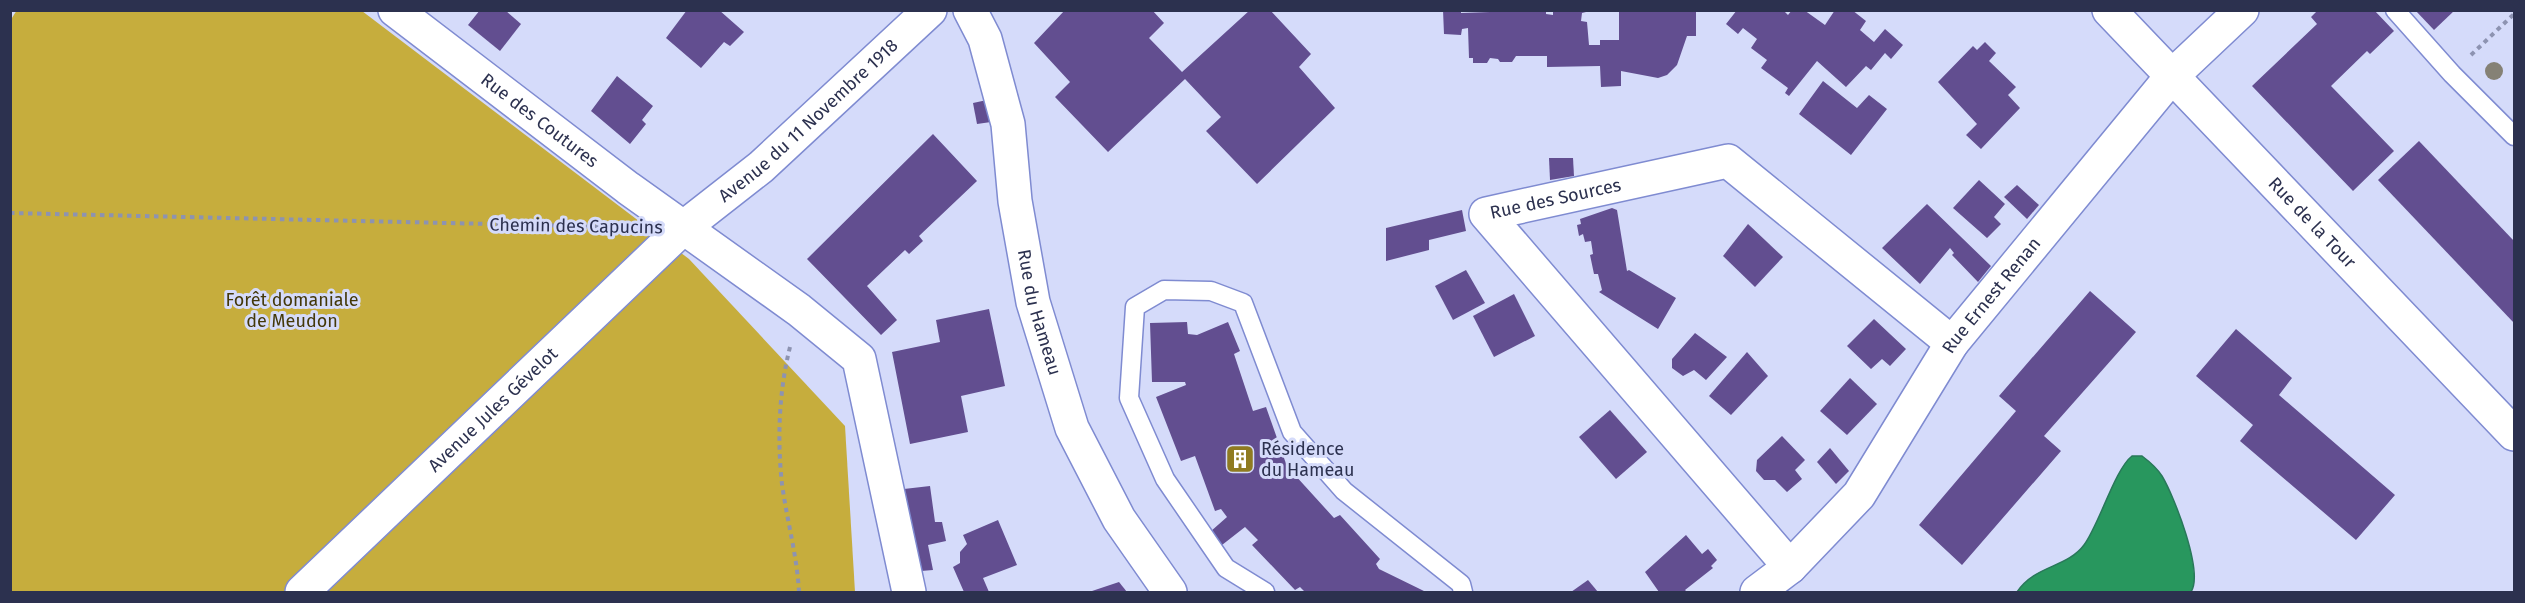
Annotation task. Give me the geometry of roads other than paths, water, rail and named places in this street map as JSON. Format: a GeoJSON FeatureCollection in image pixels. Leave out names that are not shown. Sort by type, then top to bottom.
{"type":"FeatureCollection","features":[{"type":"Feature","properties":{"kind":"street","name":"Rue des Coutures"},"geometry":{"type":"LineString","coordinates":[[395,10],[683,228]]}},
{"type":"Feature","properties":{"kind":"street","name":"Avenue du 11 Novembre 1918"},"geometry":{"type":"LineString","coordinates":[[683,228],[761,167],[930,10]]}},
{"type":"Feature","properties":{"kind":"street","name":"Rue du Hameau"},"geometry":{"type":"LineString","coordinates":[[970,10],[985,39],[1008,124],[1015,201],[1033,302],[1072,428],[1119,519],[1170,592]]}},
{"type":"Feature","properties":{"kind":"street","name":"Rue de la Tour"},"geometry":{"type":"LineString","coordinates":[[2109,10],[2514,434]]}},
{"type":"Feature","properties":{"kind":"street","name":"Rue Ernest Renan"},"geometry":{"type":"LineString","coordinates":[[1757,592],[1790,567],[1859,495],[1952,343],[2172,76],[2242,10]]}},
{"type":"Feature","properties":{"kind":"street","name":"Rue des Sources"},"geometry":{"type":"LineString","coordinates":[[1790,567],[1486,214],[1728,161],[1952,343]]}},
{"type":"Feature","properties":{"kind":"street","name":"Chemin des Capucins"},"geometry":{"type":"LineString","coordinates":[[683,228],[799,310],[859,359],[909,592]]}},
{"type":"Feature","properties":{"kind":"street","name":"Avenue Jules Gévelot"},"geometry":{"type":"LineString","coordinates":[[302,592],[683,228]]}},
{"type":"Feature","properties":{"kind":"lane"},"geometry":{"type":"LineString","coordinates":[[2395,10],[2452,74],[2514,136]]}},
{"type":"Feature","properties":{"kind":"lane"},"geometry":{"type":"LineString","coordinates":[[1265,592],[1226,568],[1165,479],[1129,398],[1135,307],[1164,290],[1211,291],[1243,303],[1292,432],[1344,491],[1461,584],[1463,592]]}},
{"type":"Feature","properties":{"kind":"place","name":"Résidence du Hameau"},"geometry":{"type":"Point","coordinates":[1240,459]}},
{"type":"Feature","properties":{"kind":"park label","name":"Forêt domaniale de Meudon"},"geometry":{"type":"Point","coordinates":[292,310]}}]}
